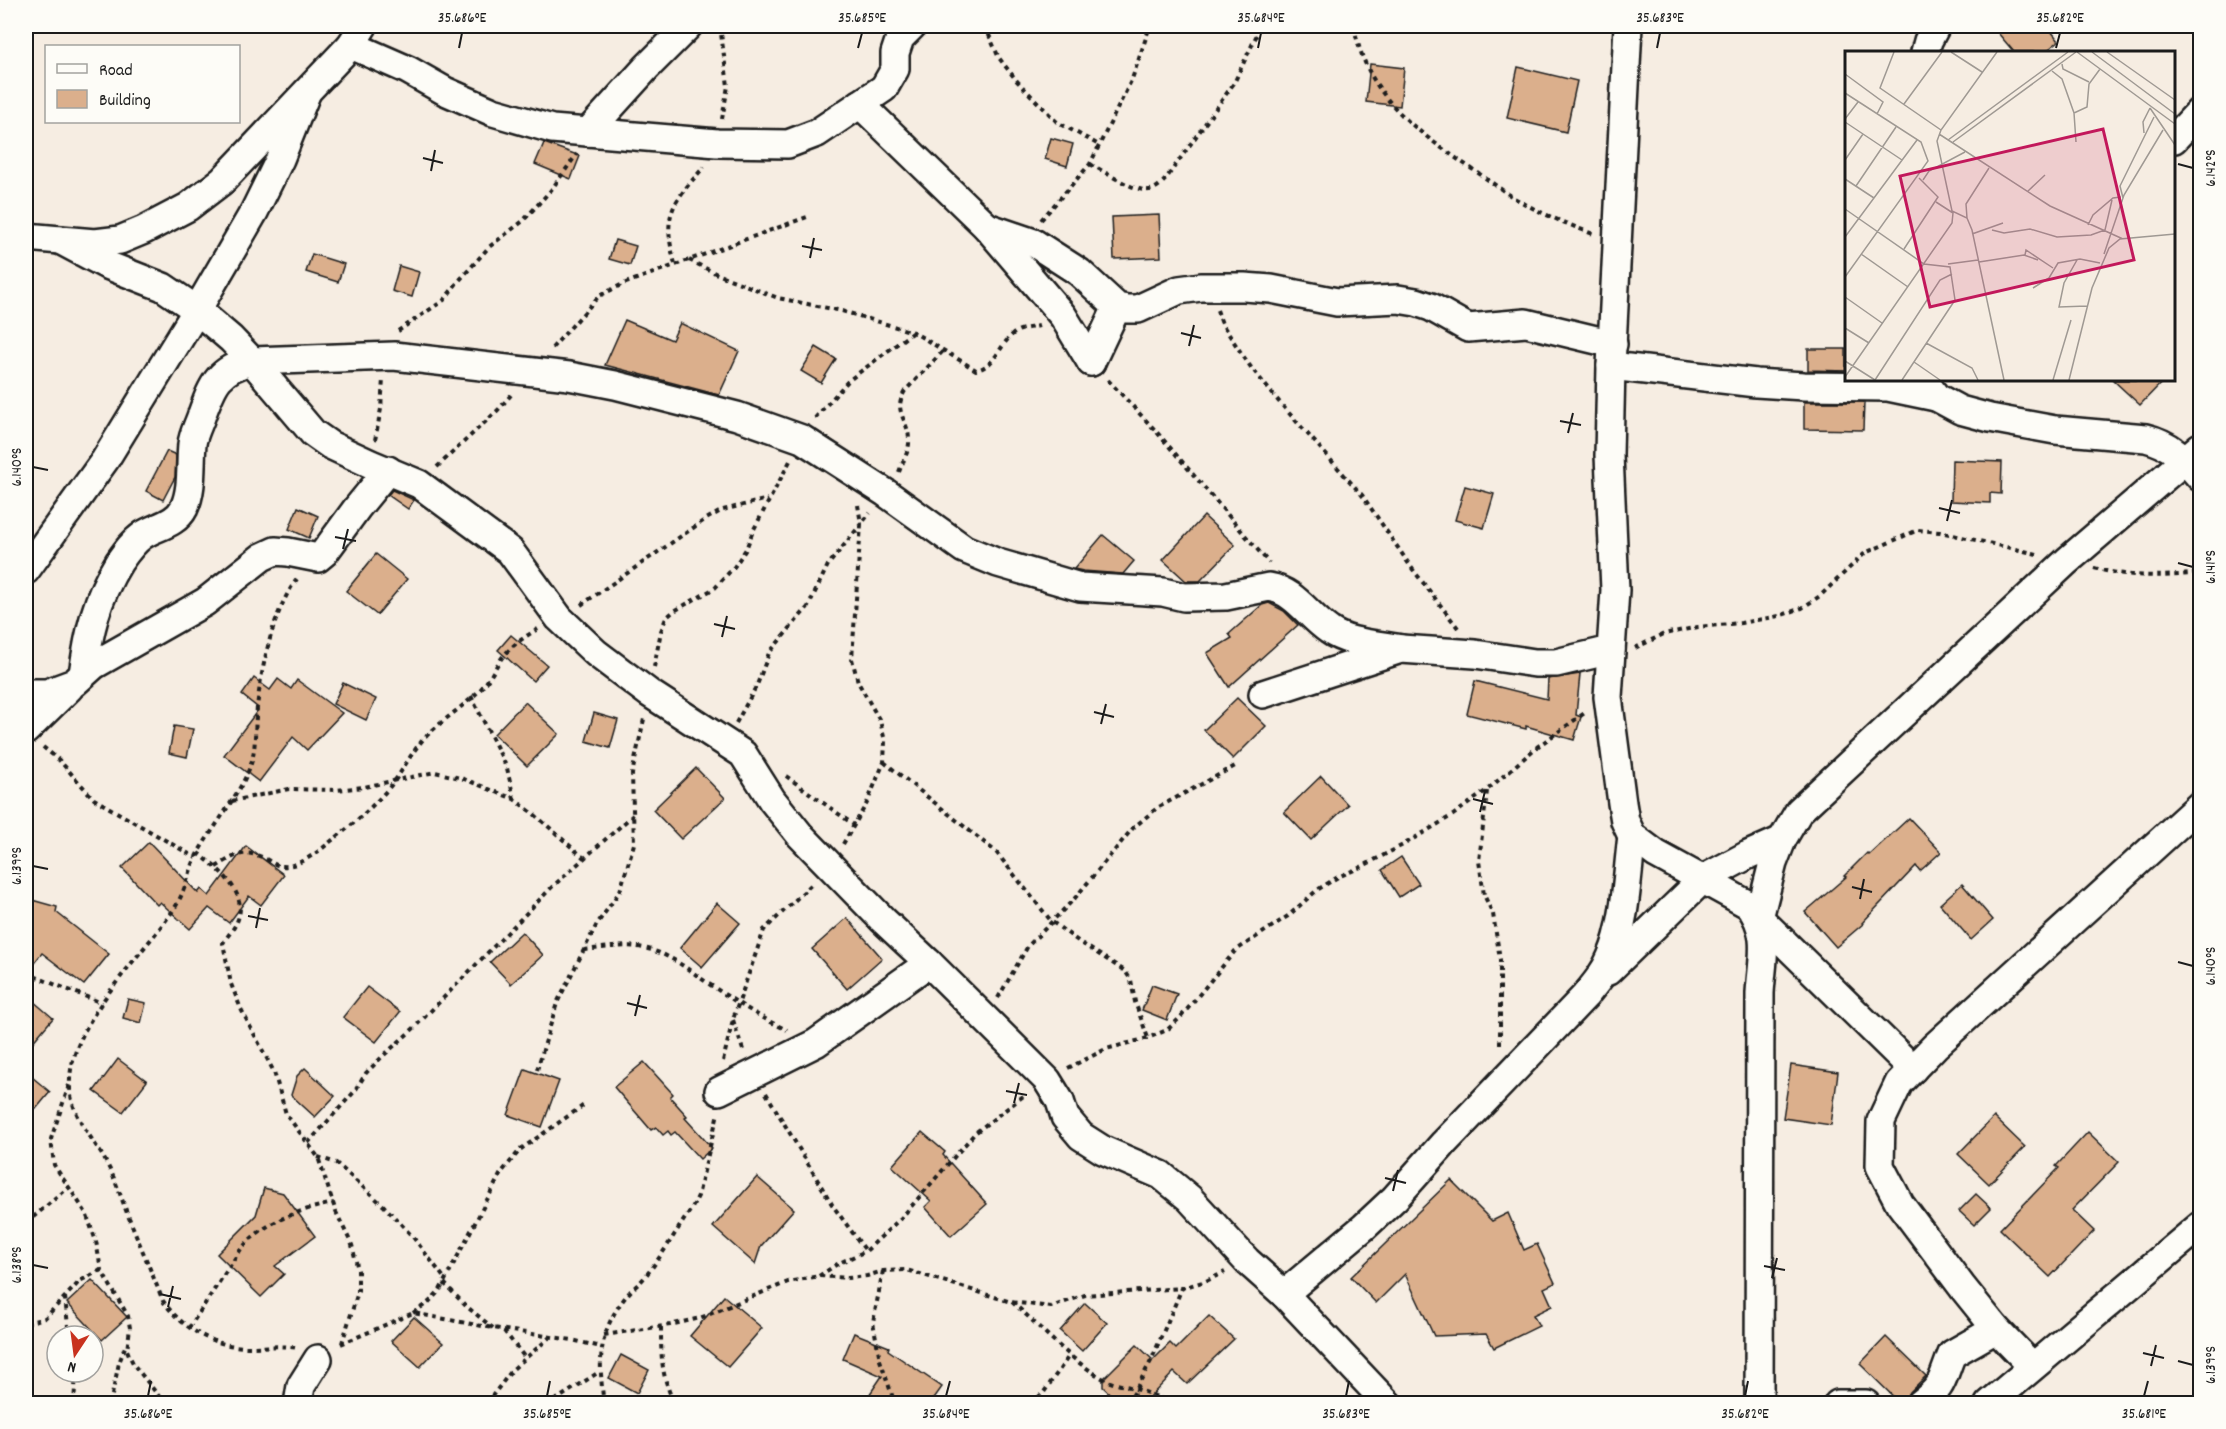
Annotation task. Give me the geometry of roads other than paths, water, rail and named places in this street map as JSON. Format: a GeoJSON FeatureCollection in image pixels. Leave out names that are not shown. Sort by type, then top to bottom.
{"type":"FeatureCollection","features":[{"type":"Feature","properties":{"kind":"street"},"geometry":{"type":"LineString","coordinates":[[588,132],[646,67],[688,26]]}},
{"type":"Feature","properties":{"kind":"street"},"geometry":{"type":"LineString","coordinates":[[26,237],[95,243],[120,240],[188,207],[222,181],[306,93],[357,35],[408,70],[445,91],[492,112],[552,129],[719,143],[788,144],[817,133],[884,88],[891,79],[900,38],[912,26]]}},
{"type":"Feature","properties":{"kind":"street"},"geometry":{"type":"LineString","coordinates":[[1628,26],[1609,455],[1615,590],[1608,697],[1625,821],[1632,836],[1656,855],[1749,905],[1759,918],[1913,1069]]}},
{"type":"Feature","properties":{"kind":"street"},"geometry":{"type":"LineString","coordinates":[[1925,51],[1936,26]]}},
{"type":"Feature","properties":{"kind":"street"},"geometry":{"type":"LineString","coordinates":[[26,570],[105,460],[197,310],[254,212],[280,159],[306,93]]}},
{"type":"Feature","properties":{"kind":"street"},"geometry":{"type":"LineString","coordinates":[[860,104],[987,227],[1063,316],[1091,362],[1117,307]]}},
{"type":"Feature","properties":{"kind":"street"},"geometry":{"type":"LineString","coordinates":[[2175,138],[2200,111]]}},
{"type":"Feature","properties":{"kind":"street"},"geometry":{"type":"LineString","coordinates":[[987,227],[1025,239],[1079,272],[1117,307],[1138,309],[1179,290],[1215,286],[1271,289],[1337,302],[1407,300],[1431,307],[1468,328],[1526,323],[1612,355],[1756,383],[1930,388],[1960,410],[2055,430],[2146,438],[2159,441],[2196,462],[2067,561],[1799,811],[1782,840],[1773,863],[1759,918],[1764,936],[1760,1005],[1759,1404]]}},
{"type":"Feature","properties":{"kind":"street"},"geometry":{"type":"LineString","coordinates":[[60,240],[107,265],[163,288],[197,310],[231,339],[252,361],[313,433],[330,445],[420,484],[510,551],[559,618],[596,653],[649,693],[743,754],[772,800],[800,835],[883,921],[929,963],[1047,1080],[1060,1101],[1065,1117],[1081,1136],[1103,1150],[1161,1175],[1189,1198],[1247,1261],[1284,1294],[1388,1404]]}},
{"type":"Feature","properties":{"kind":"street"},"geometry":{"type":"LineString","coordinates":[[79,679],[94,614],[110,577],[129,548],[142,535],[177,518],[185,506],[192,441],[212,388],[224,373],[235,365],[252,361],[384,356],[479,364],[569,376],[736,416],[802,439],[964,549],[998,563],[1080,587],[1140,590],[1203,598],[1226,596],[1269,587],[1282,590],[1328,630],[1340,636],[1401,649],[1475,654],[1535,663],[1556,663],[1611,650]]}},
{"type":"Feature","properties":{"kind":"street"},"geometry":{"type":"LineString","coordinates":[[32,737],[94,664],[205,602],[261,557],[275,551],[318,558],[357,507],[380,467]]}},
{"type":"Feature","properties":{"kind":"street"},"geometry":{"type":"LineString","coordinates":[[1263,694],[1401,649]]}},
{"type":"Feature","properties":{"kind":"street"},"geometry":{"type":"LineString","coordinates":[[26,693],[47,693],[79,679]]}},
{"type":"Feature","properties":{"kind":"street"},"geometry":{"type":"LineString","coordinates":[[2032,1366],[1995,1329],[1900,1204],[1880,1166],[1881,1121],[1899,1083],[1943,1039],[2200,805]]}},
{"type":"Feature","properties":{"kind":"street"},"geometry":{"type":"LineString","coordinates":[[1600,978],[1618,937],[1632,836]]}},
{"type":"Feature","properties":{"kind":"street"},"geometry":{"type":"LineString","coordinates":[[1284,1294],[1395,1198],[1600,978],[1632,950],[1703,879],[1782,840]]}},
{"type":"Feature","properties":{"kind":"street"},"geometry":{"type":"LineString","coordinates":[[719,1091],[816,1042],[929,963]]}},
{"type":"Feature","properties":{"kind":"street"},"geometry":{"type":"LineString","coordinates":[[1989,1404],[2200,1226]]}},
{"type":"Feature","properties":{"kind":"street"},"geometry":{"type":"LineString","coordinates":[[1920,1404],[1933,1395],[1942,1383],[1952,1354],[1995,1329]]}},
{"type":"Feature","properties":{"kind":"street"},"geometry":{"type":"LineString","coordinates":[[298,1404],[301,1386],[322,1356]]}},
{"type":"Feature","properties":{"kind":"street"},"geometry":{"type":"LineString","coordinates":[[1838,1404],[1854,1402],[1866,1404]]}}]}
